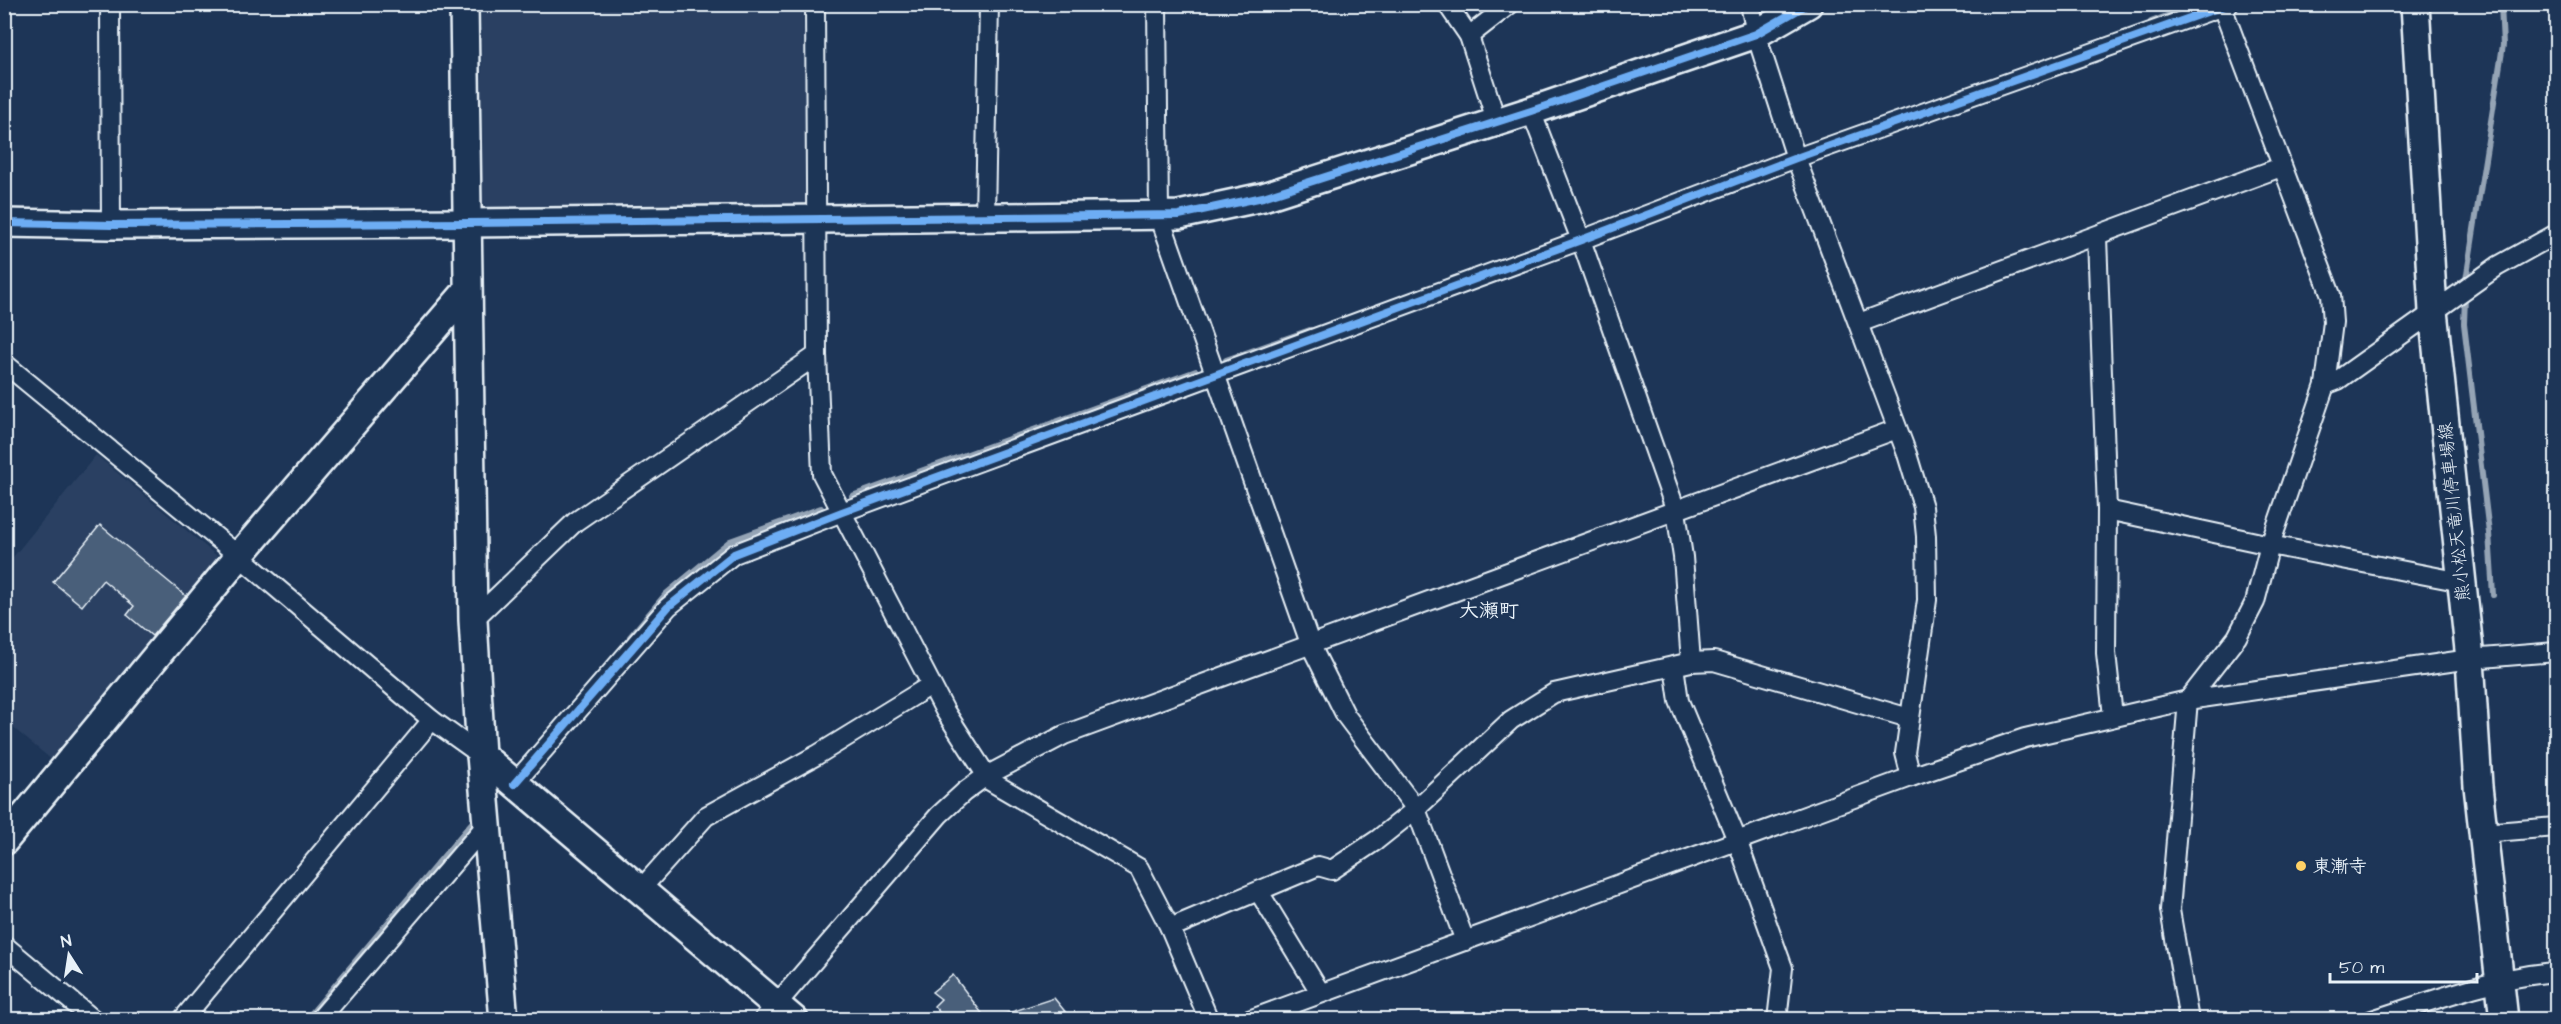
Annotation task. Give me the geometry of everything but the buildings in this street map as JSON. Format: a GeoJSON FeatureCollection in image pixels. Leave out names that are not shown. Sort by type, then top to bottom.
{"type":"FeatureCollection","features":[{"type":"Feature","properties":{"kind":"street"},"geometry":{"type":"LineString","coordinates":[[110,4],[111,225]]}},
{"type":"Feature","properties":{"kind":"street"},"geometry":{"type":"LineString","coordinates":[[464,4],[473,620],[481,755],[504,1020]]}},
{"type":"Feature","properties":{"kind":"street"},"geometry":{"type":"LineString","coordinates":[[815,4],[817,355],[822,474],[945,711],[990,781],[1139,868],[1170,928],[1209,1020]]}},
{"type":"Feature","properties":{"kind":"street"},"geometry":{"type":"LineString","coordinates":[[985,217],[989,4]]}},
{"type":"Feature","properties":{"kind":"street"},"geometry":{"type":"LineString","coordinates":[[1157,4],[1159,215],[1311,646],[1346,716],[1416,809],[1465,941]]}},
{"type":"Feature","properties":{"kind":"street"},"geometry":{"type":"LineString","coordinates":[[1447,4],[1469,36],[1497,123]]}},
{"type":"Feature","properties":{"kind":"street"},"geometry":{"type":"LineString","coordinates":[[1469,36],[1510,4]]}},
{"type":"Feature","properties":{"kind":"street"},"geometry":{"type":"LineString","coordinates":[[1750,4],[1756,34],[1796,158],[1897,429],[1923,507],[1926,536],[1926,600],[1905,753],[1911,777]]}},
{"type":"Feature","properties":{"kind":"street"},"geometry":{"type":"LineString","coordinates":[[4,223],[111,225],[467,223],[1179,215],[1263,197],[1497,123],[1756,34],[1808,4]]}},
{"type":"Feature","properties":{"kind":"street","name":"熊小松天竜川停車場線"},"geometry":{"type":"LineString","coordinates":[[2415,4],[2433,311],[2470,659],[2483,833],[2504,1020]]}},
{"type":"Feature","properties":{"kind":"street"},"geometry":{"type":"LineString","coordinates":[[514,784],[668,607],[734,554],[1796,158],[2224,5],[2281,167],[2331,296],[2333,322],[2325,385],[2270,545],[2255,602],[2245,625],[2188,700],[2170,910],[2189,1020]]}},
{"type":"Feature","properties":{"kind":"street"},"geometry":{"type":"LineString","coordinates":[[1532,111],[1581,240],[1676,511],[1683,557],[1683,664],[1679,701],[1737,840],[1783,968],[1777,1020]]}},
{"type":"Feature","properties":{"kind":"street"},"geometry":{"type":"LineString","coordinates":[[1858,323],[2097,237],[2281,167]]}},
{"type":"Feature","properties":{"kind":"street"},"geometry":{"type":"LineString","coordinates":[[2325,385],[2338,380],[2498,266],[2556,234]]}},
{"type":"Feature","properties":{"kind":"street"},"geometry":{"type":"LineString","coordinates":[[2097,237],[2107,510],[2106,653],[2113,716]]}},
{"type":"Feature","properties":{"kind":"street"},"geometry":{"type":"LineString","coordinates":[[4,841],[239,556],[467,291]]}},
{"type":"Feature","properties":{"kind":"street"},"geometry":{"type":"LineString","coordinates":[[473,620],[574,522],[817,355]]}},
{"type":"Feature","properties":{"kind":"street"},"geometry":{"type":"LineString","coordinates":[[4,363],[239,556],[432,720],[481,755],[640,890],[778,1014],[939,815],[964,792],[987,776],[1064,735],[1897,429]]}},
{"type":"Feature","properties":{"kind":"street"},"geometry":{"type":"LineString","coordinates":[[2107,510],[2270,545],[2462,582]]}},
{"type":"Feature","properties":{"kind":"street"},"geometry":{"type":"LineString","coordinates":[[1249,1020],[1737,840],[2025,738],[2188,700],[2470,659],[2556,652]]}},
{"type":"Feature","properties":{"kind":"street"},"geometry":{"type":"LineString","coordinates":[[1170,928],[1318,866],[1332,870],[1377,840],[1416,809],[1511,720],[1554,693],[1683,664],[1714,661],[1909,718]]}},
{"type":"Feature","properties":{"kind":"street"},"geometry":{"type":"LineString","coordinates":[[640,890],[706,816],[817,755],[932,685]]}},
{"type":"Feature","properties":{"kind":"street"},"geometry":{"type":"LineString","coordinates":[[182,1020],[432,720]]}},
{"type":"Feature","properties":{"kind":"street"},"geometry":{"type":"LineString","coordinates":[[320,1020],[487,824]]}},
{"type":"Feature","properties":{"kind":"street"},"geometry":{"type":"LineString","coordinates":[[2483,833],[2556,827]]}},
{"type":"Feature","properties":{"kind":"street"},"geometry":{"type":"LineString","coordinates":[[1259,892],[1320,992]]}},
{"type":"Feature","properties":{"kind":"street"},"geometry":{"type":"LineString","coordinates":[[4,945],[94,1020]]}},
{"type":"Feature","properties":{"kind":"street"},"geometry":{"type":"LineString","coordinates":[[2372,1020],[2499,981],[2528,974],[2556,972]]}},
{"type":"Feature","properties":{"kind":"shaded area"},"geometry":{"type":"Polygon","coordinates":[[[481,5],[803,5],[807,203],[801,209],[492,212],[483,203],[481,5]]]}},
{"type":"Feature","properties":{"kind":"shaded area"},"geometry":{"type":"Polygon","coordinates":[[[96,455],[217,556],[216,563],[52,760],[5,721],[5,567],[96,455]]]}},
{"type":"Feature","properties":{"kind":"waterway"},"geometry":{"type":"LineString","coordinates":[[2151,22],[2198,4]]}},
{"type":"Feature","properties":{"kind":"waterway"},"geometry":{"type":"LineString","coordinates":[[2466,280],[2503,45],[2501,4]]}},
{"type":"Feature","properties":{"kind":"waterway"},"geometry":{"type":"LineString","coordinates":[[2465,296],[2464,324],[2489,533],[2493,595]]}},
{"type":"Feature","properties":{"kind":"waterway"},"geometry":{"type":"LineString","coordinates":[[1226,360],[1310,330]]}},
{"type":"Feature","properties":{"kind":"waterway"},"geometry":{"type":"LineString","coordinates":[[852,496],[1196,371]]}},
{"type":"Feature","properties":{"kind":"waterway"},"geometry":{"type":"LineString","coordinates":[[630,637],[666,594],[730,541],[821,508]]}},
{"type":"Feature","properties":{"kind":"waterway"},"geometry":{"type":"LineString","coordinates":[[306,1020],[471,824]]}},
{"type":"Feature","properties":{"kind":"cycle path"},"geometry":{"type":"LineString","coordinates":[[4,223],[111,225],[467,223],[1179,215],[1263,197],[1531,111],[1756,34],[1808,4]]}},
{"type":"Feature","properties":{"kind":"cycle path"},"geometry":{"type":"LineString","coordinates":[[514,784],[668,607],[734,554],[1796,158],[2229,4]]}},
{"type":"Feature","properties":{"kind":"place","name":"東漸寺"},"geometry":{"type":"Point","coordinates":[2301,866]}},
{"type":"Feature","properties":{"kind":"district","name":"大瀬町"},"geometry":{"type":"Point","coordinates":[1489,610]}}]}
